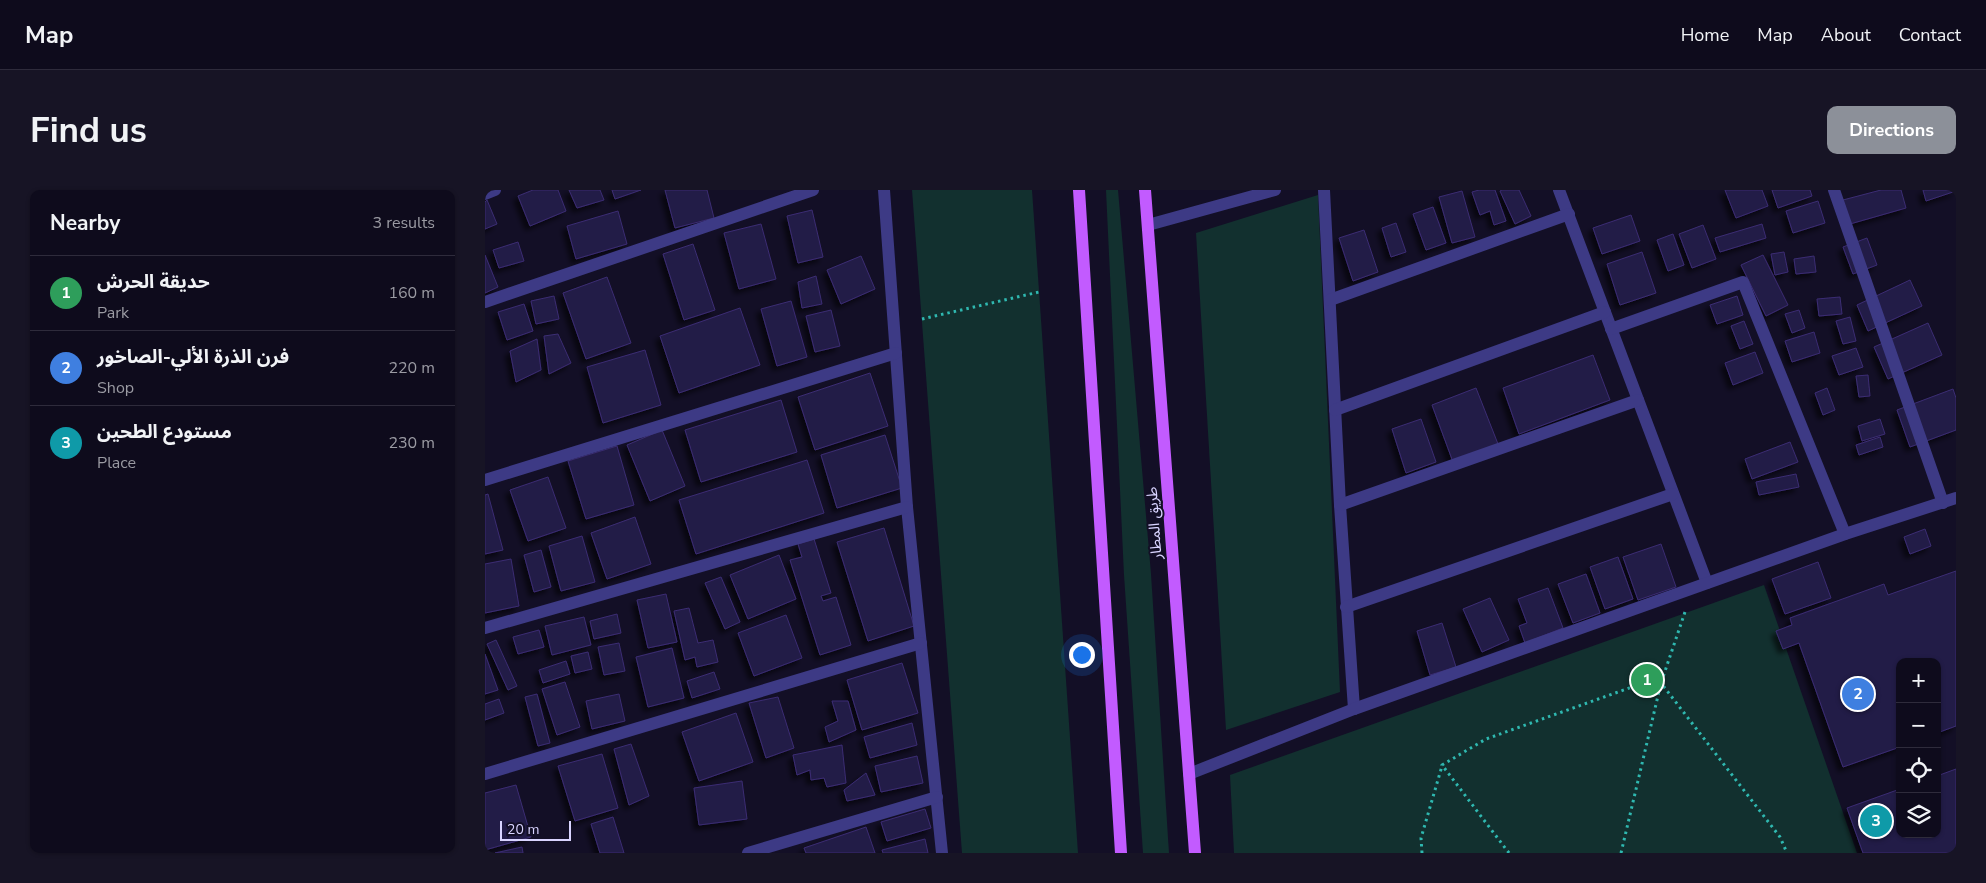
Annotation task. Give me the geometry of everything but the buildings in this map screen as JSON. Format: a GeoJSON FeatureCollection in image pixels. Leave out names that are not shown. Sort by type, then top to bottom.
{"type":"FeatureCollection","features":[{"type":"Feature","properties":{"kind":"main road"},"geometry":{"type":"LineString","coordinates":[[1079,190],[1121,853]]}},
{"type":"Feature","properties":{"kind":"main road","name":"طريق المطار"},"geometry":{"type":"LineString","coordinates":[[1145,190],[1195,853]]}},
{"type":"Feature","properties":{"kind":"street"},"geometry":{"type":"LineString","coordinates":[[485,194],[495,190]]}},
{"type":"Feature","properties":{"kind":"street"},"geometry":{"type":"LineString","coordinates":[[485,302],[813,190]]}},
{"type":"Feature","properties":{"kind":"street"},"geometry":{"type":"LineString","coordinates":[[884,190],[907,507],[941,853]]}},
{"type":"Feature","properties":{"kind":"street"},"geometry":{"type":"LineString","coordinates":[[1147,225],[1275,190]]}},
{"type":"Feature","properties":{"kind":"street"},"geometry":{"type":"LineString","coordinates":[[1325,190],[1340,505],[1355,709]]}},
{"type":"Feature","properties":{"kind":"street"},"geometry":{"type":"LineString","coordinates":[[1559,190],[1707,583]]}},
{"type":"Feature","properties":{"kind":"street"},"geometry":{"type":"LineString","coordinates":[[1834,190],[1943,503]]}},
{"type":"Feature","properties":{"kind":"street"},"geometry":{"type":"LineString","coordinates":[[1330,300],[1569,214]]}},
{"type":"Feature","properties":{"kind":"street"},"geometry":{"type":"LineString","coordinates":[[1611,329],[1743,282],[1845,534]]}},
{"type":"Feature","properties":{"kind":"street"},"geometry":{"type":"LineString","coordinates":[[1335,410],[1605,312]]}},
{"type":"Feature","properties":{"kind":"street"},"geometry":{"type":"LineString","coordinates":[[485,480],[896,353]]}},
{"type":"Feature","properties":{"kind":"street"},"geometry":{"type":"LineString","coordinates":[[1340,505],[1638,400]]}},
{"type":"Feature","properties":{"kind":"street"},"geometry":{"type":"LineString","coordinates":[[1346,607],[1673,494]]}},
{"type":"Feature","properties":{"kind":"street"},"geometry":{"type":"LineString","coordinates":[[1189,774],[1355,709],[1845,534],[1956,498]]}},
{"type":"Feature","properties":{"kind":"street"},"geometry":{"type":"LineString","coordinates":[[485,628],[907,507]]}},
{"type":"Feature","properties":{"kind":"street"},"geometry":{"type":"LineString","coordinates":[[485,774],[921,643]]}},
{"type":"Feature","properties":{"kind":"street"},"geometry":{"type":"LineString","coordinates":[[747,853],[937,797]]}},
{"type":"Feature","properties":{"kind":"path"},"geometry":{"type":"LineString","coordinates":[[922,319],[1039,292]]}},
{"type":"Feature","properties":{"kind":"path"},"geometry":{"type":"LineString","coordinates":[[1621,853],[1661,683],[1694,588]]}},
{"type":"Feature","properties":{"kind":"path"},"geometry":{"type":"LineString","coordinates":[[1422,853],[1421,838],[1442,765],[1486,739],[1649,681],[1661,683],[1780,837],[1787,853]]}},
{"type":"Feature","properties":{"kind":"path"},"geometry":{"type":"LineString","coordinates":[[1442,765],[1509,853]]}},
{"type":"Feature","properties":{"kind":"green space"},"geometry":{"type":"Polygon","coordinates":[[[912,190],[1032,190],[1078,853],[962,853],[912,190]]]}},
{"type":"Feature","properties":{"kind":"green space"},"geometry":{"type":"Polygon","coordinates":[[[1106,190],[1118,190],[1151,574],[1169,853],[1143,853],[1124,575],[1106,190]]]}},
{"type":"Feature","properties":{"kind":"green space"},"geometry":{"type":"Polygon","coordinates":[[[1318,195],[1340,692],[1226,730],[1196,233],[1318,195]]]}},
{"type":"Feature","properties":{"kind":"green space"},"geometry":{"type":"Polygon","coordinates":[[[1764,585],[1857,853],[1234,853],[1230,775],[1764,585]]]}},
{"type":"Feature","properties":{"kind":"place","name":"حديقة الحرش"},"geometry":{"type":"Point","coordinates":[1647,680]}},
{"type":"Feature","properties":{"kind":"place","name":"فرن الذرة الألي-الصاخور"},"geometry":{"type":"Point","coordinates":[1858,694]}},
{"type":"Feature","properties":{"kind":"place","name":"مستودع الطحين"},"geometry":{"type":"Point","coordinates":[1876,821]}}]}
